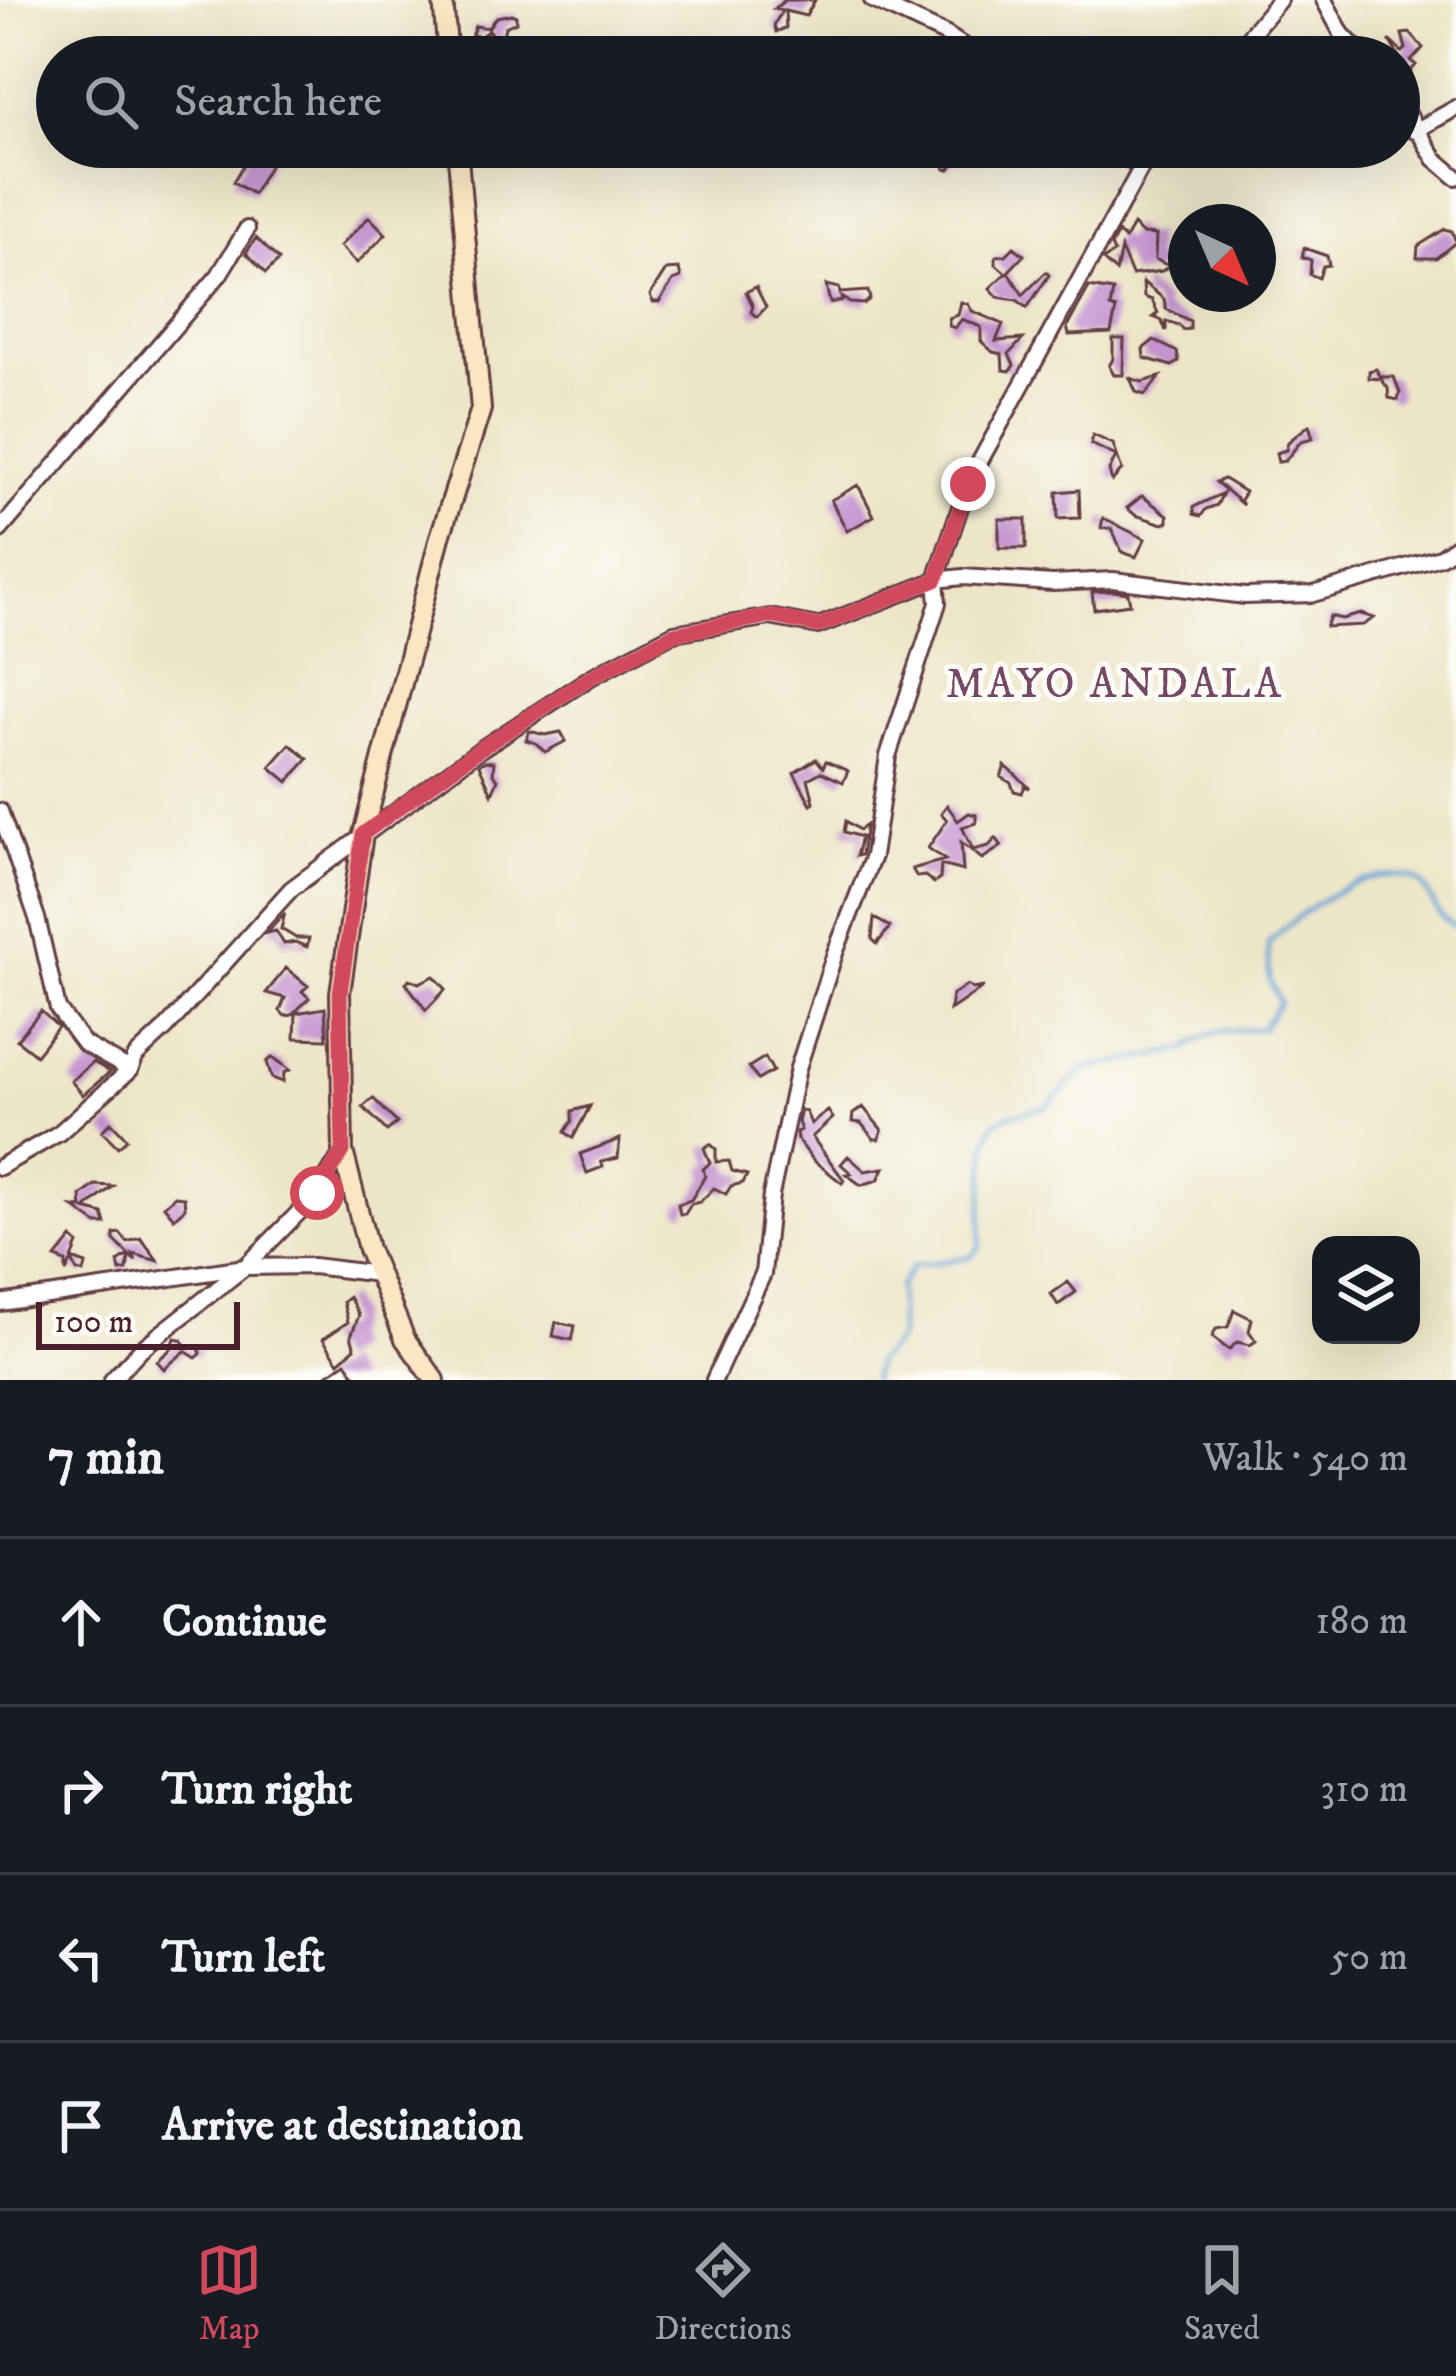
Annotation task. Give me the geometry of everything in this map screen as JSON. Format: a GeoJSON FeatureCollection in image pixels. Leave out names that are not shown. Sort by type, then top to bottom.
{"type":"FeatureCollection","features":[{"type":"Feature","properties":{"kind":"street"},"geometry":{"type":"LineString","coordinates":[[443,0],[446,36]]}},
{"type":"Feature","properties":{"kind":"street"},"geometry":{"type":"LineString","coordinates":[[872,0],[948,36]]}},
{"type":"Feature","properties":{"kind":"street"},"geometry":{"type":"LineString","coordinates":[[1250,36],[1280,0]]}},
{"type":"Feature","properties":{"kind":"street"},"geometry":{"type":"LineString","coordinates":[[1324,0],[1344,36]]}},
{"type":"Feature","properties":{"kind":"street"},"geometry":{"type":"LineString","coordinates":[[1420,128],[1456,107]]}},
{"type":"Feature","properties":{"kind":"street"},"geometry":{"type":"LineString","coordinates":[[1420,138],[1456,177]]}},
{"type":"Feature","properties":{"kind":"street"},"geometry":{"type":"LineString","coordinates":[[435,1380],[405,1339],[378,1274],[343,1151],[340,993],[363,834],[440,537],[481,410],[459,168]]}},
{"type":"Feature","properties":{"kind":"street"},"geometry":{"type":"LineString","coordinates":[[714,1380],[763,1274],[771,1196],[798,1068],[873,856],[888,756],[938,602],[936,580],[968,484],[1141,168]]}},
{"type":"Feature","properties":{"kind":"street"},"geometry":{"type":"LineString","coordinates":[[0,530],[219,275],[247,229]]}},
{"type":"Feature","properties":{"kind":"street"},"geometry":{"type":"LineString","coordinates":[[0,1167],[59,1133],[130,1070],[136,1056],[291,890],[481,748],[591,677],[674,634],[770,616],[818,626],[936,580],[963,577],[1053,583],[1113,580],[1245,596],[1313,594],[1456,547]]}},
{"type":"Feature","properties":{"kind":"street"},"geometry":{"type":"LineString","coordinates":[[0,811],[38,917],[58,1009],[84,1044],[130,1070]]}},
{"type":"Feature","properties":{"kind":"street"},"geometry":{"type":"LineString","coordinates":[[112,1380],[141,1349],[245,1267],[317,1193],[343,1151]]}},
{"type":"Feature","properties":{"kind":"street"},"geometry":{"type":"LineString","coordinates":[[0,1304],[245,1267],[313,1266],[378,1274]]}},
{"type":"Feature","properties":{"kind":"building"},"geometry":{"type":"Polygon","coordinates":[[[785,0],[815,0],[806,16],[785,11],[786,28],[776,32],[774,25],[782,11],[774,9],[785,0]]]}},
{"type":"Feature","properties":{"kind":"building"},"geometry":{"type":"Polygon","coordinates":[[[511,14],[516,22],[505,27],[503,36],[492,36],[489,30],[481,36],[472,34],[475,26],[488,28],[496,17],[511,14]]]}},
{"type":"Feature","properties":{"kind":"building"},"geometry":{"type":"Polygon","coordinates":[[[241,168],[268,168],[253,194],[233,182],[241,168]]]}},
{"type":"Feature","properties":{"kind":"building"},"geometry":{"type":"Polygon","coordinates":[[[369,217],[386,234],[357,263],[340,246],[369,217]]]}},
{"type":"Feature","properties":{"kind":"building"},"geometry":{"type":"Polygon","coordinates":[[[1133,225],[1143,234],[1156,235],[1155,259],[1168,267],[1132,275],[1121,249],[1116,272],[1103,260],[1114,253],[1111,246],[1118,233],[1125,239],[1133,225]]]}},
{"type":"Feature","properties":{"kind":"building"},"geometry":{"type":"Polygon","coordinates":[[[1445,229],[1452,231],[1456,242],[1436,258],[1417,258],[1418,246],[1445,229]]]}},
{"type":"Feature","properties":{"kind":"building"},"geometry":{"type":"Polygon","coordinates":[[[256,238],[279,260],[266,273],[246,253],[256,238]]]}},
{"type":"Feature","properties":{"kind":"building"},"geometry":{"type":"Polygon","coordinates":[[[1014,247],[1024,255],[1008,272],[1023,295],[1046,272],[1049,275],[1027,308],[1017,300],[998,297],[990,288],[1006,273],[996,264],[996,256],[1014,247]]]}},
{"type":"Feature","properties":{"kind":"building"},"geometry":{"type":"Polygon","coordinates":[[[1304,248],[1327,256],[1329,265],[1323,266],[1319,278],[1310,274],[1311,260],[1302,257],[1304,248]]]}},
{"type":"Feature","properties":{"kind":"building"},"geometry":{"type":"Polygon","coordinates":[[[679,269],[681,278],[673,281],[659,302],[653,302],[650,295],[666,270],[679,269]]]}},
{"type":"Feature","properties":{"kind":"building"},"geometry":{"type":"Polygon","coordinates":[[[1143,282],[1164,299],[1168,312],[1190,321],[1190,329],[1166,321],[1166,331],[1161,320],[1153,317],[1158,313],[1152,300],[1144,297],[1143,282]]]}},
{"type":"Feature","properties":{"kind":"building"},"geometry":{"type":"Polygon","coordinates":[[[826,285],[839,288],[840,293],[868,291],[870,299],[864,304],[841,297],[842,301],[830,303],[826,285]]]}},
{"type":"Feature","properties":{"kind":"building"},"geometry":{"type":"Polygon","coordinates":[[[756,287],[766,307],[757,317],[746,292],[756,287]]]}},
{"type":"Feature","properties":{"kind":"building"},"geometry":{"type":"Polygon","coordinates":[[[1089,287],[1113,291],[1110,307],[1116,309],[1111,333],[1069,335],[1067,327],[1089,287]]]}},
{"type":"Feature","properties":{"kind":"building"},"geometry":{"type":"Polygon","coordinates":[[[961,302],[1003,324],[996,341],[1023,339],[1009,354],[1014,365],[1010,371],[1003,370],[1002,354],[981,341],[981,327],[962,319],[955,328],[949,326],[961,302]]]}},
{"type":"Feature","properties":{"kind":"building"},"geometry":{"type":"Polygon","coordinates":[[[1113,339],[1124,339],[1123,375],[1114,375],[1109,366],[1113,339]]]}},
{"type":"Feature","properties":{"kind":"building"},"geometry":{"type":"Polygon","coordinates":[[[1154,340],[1177,352],[1179,361],[1172,366],[1144,358],[1143,349],[1154,340]]]}},
{"type":"Feature","properties":{"kind":"building"},"geometry":{"type":"Polygon","coordinates":[[[1376,369],[1381,377],[1394,377],[1398,400],[1389,398],[1381,379],[1369,378],[1369,371],[1376,369]]]}},
{"type":"Feature","properties":{"kind":"building"},"geometry":{"type":"Polygon","coordinates":[[[1160,377],[1145,395],[1136,392],[1130,378],[1142,382],[1160,377]]]}},
{"type":"Feature","properties":{"kind":"building"},"geometry":{"type":"Polygon","coordinates":[[[1309,425],[1313,438],[1301,441],[1285,461],[1278,462],[1276,453],[1286,450],[1288,442],[1309,425]]]}},
{"type":"Feature","properties":{"kind":"building"},"geometry":{"type":"Polygon","coordinates":[[[1093,435],[1113,444],[1122,470],[1112,481],[1109,471],[1116,456],[1091,444],[1093,435]]]}},
{"type":"Feature","properties":{"kind":"building"},"geometry":{"type":"Polygon","coordinates":[[[1224,479],[1245,492],[1240,500],[1243,505],[1216,482],[1224,479]]]}},
{"type":"Feature","properties":{"kind":"building"},"geometry":{"type":"Polygon","coordinates":[[[858,485],[874,516],[847,531],[831,500],[858,485]]]}},
{"type":"Feature","properties":{"kind":"building"},"geometry":{"type":"Polygon","coordinates":[[[1079,490],[1080,518],[1058,519],[1057,492],[1079,490]]]}},
{"type":"Feature","properties":{"kind":"building"},"geometry":{"type":"Polygon","coordinates":[[[1223,493],[1217,505],[1201,516],[1194,514],[1194,507],[1223,493]]]}},
{"type":"Feature","properties":{"kind":"building"},"geometry":{"type":"Polygon","coordinates":[[[1142,496],[1168,515],[1168,522],[1135,515],[1127,508],[1142,496]]]}},
{"type":"Feature","properties":{"kind":"building"},"geometry":{"type":"Polygon","coordinates":[[[1103,518],[1145,539],[1136,557],[1122,552],[1112,529],[1101,528],[1103,518]]]}},
{"type":"Feature","properties":{"kind":"building"},"geometry":{"type":"Polygon","coordinates":[[[999,519],[1026,519],[1026,548],[999,548],[999,519]]]}},
{"type":"Feature","properties":{"kind":"building"},"geometry":{"type":"Polygon","coordinates":[[[1092,592],[1128,593],[1130,604],[1094,609],[1092,592]]]}},
{"type":"Feature","properties":{"kind":"building"},"geometry":{"type":"Polygon","coordinates":[[[1361,614],[1374,618],[1363,625],[1326,627],[1330,616],[1342,619],[1361,614]]]}},
{"type":"Feature","properties":{"kind":"building"},"geometry":{"type":"Polygon","coordinates":[[[529,731],[561,732],[566,741],[545,752],[526,740],[529,731]]]}},
{"type":"Feature","properties":{"kind":"building"},"geometry":{"type":"Polygon","coordinates":[[[290,744],[308,759],[288,782],[270,767],[290,744]]]}},
{"type":"Feature","properties":{"kind":"building"},"geometry":{"type":"Polygon","coordinates":[[[816,759],[823,767],[826,761],[848,771],[843,782],[821,772],[808,779],[811,804],[794,773],[816,759]]]}},
{"type":"Feature","properties":{"kind":"building"},"geometry":{"type":"Polygon","coordinates":[[[494,762],[493,774],[498,779],[492,794],[479,765],[494,762]]]}},
{"type":"Feature","properties":{"kind":"building"},"geometry":{"type":"Polygon","coordinates":[[[1005,766],[1030,788],[1014,791],[1001,777],[1005,766]]]}},
{"type":"Feature","properties":{"kind":"building"},"geometry":{"type":"Polygon","coordinates":[[[947,805],[958,821],[969,813],[976,815],[976,823],[962,827],[973,850],[989,846],[996,838],[1002,846],[982,859],[961,842],[963,871],[941,865],[940,879],[934,883],[925,876],[917,877],[912,869],[945,860],[928,848],[947,820],[941,813],[947,805]]]}},
{"type":"Feature","properties":{"kind":"building"},"geometry":{"type":"Polygon","coordinates":[[[846,821],[859,830],[866,825],[861,855],[856,856],[861,837],[844,832],[846,821]]]}},
{"type":"Feature","properties":{"kind":"building"},"geometry":{"type":"Polygon","coordinates":[[[285,913],[281,929],[296,938],[309,938],[307,947],[284,944],[276,931],[267,933],[285,913]]]}},
{"type":"Feature","properties":{"kind":"building"},"geometry":{"type":"Polygon","coordinates":[[[874,918],[890,927],[877,944],[872,939],[874,918]]]}},
{"type":"Feature","properties":{"kind":"building"},"geometry":{"type":"Polygon","coordinates":[[[286,968],[308,986],[302,991],[309,998],[285,1016],[280,1011],[285,998],[266,993],[286,968]]]}},
{"type":"Feature","properties":{"kind":"building"},"geometry":{"type":"Polygon","coordinates":[[[434,976],[446,989],[426,1010],[406,983],[434,976]]]}},
{"type":"Feature","properties":{"kind":"building"},"geometry":{"type":"Polygon","coordinates":[[[967,985],[984,987],[950,1010],[952,995],[967,985]]]}},
{"type":"Feature","properties":{"kind":"building"},"geometry":{"type":"Polygon","coordinates":[[[325,1008],[327,1039],[295,1038],[296,1013],[325,1008]]]}},
{"type":"Feature","properties":{"kind":"building"},"geometry":{"type":"Polygon","coordinates":[[[41,1011],[58,1027],[36,1055],[17,1040],[41,1011]]]}},
{"type":"Feature","properties":{"kind":"building"},"geometry":{"type":"Polygon","coordinates":[[[273,1057],[290,1070],[284,1073],[283,1082],[272,1078],[267,1062],[273,1057]]]}},
{"type":"Feature","properties":{"kind":"building"},"geometry":{"type":"Polygon","coordinates":[[[765,1057],[773,1071],[758,1080],[749,1067],[765,1057]]]}},
{"type":"Feature","properties":{"kind":"building"},"geometry":{"type":"Polygon","coordinates":[[[93,1062],[110,1072],[83,1095],[71,1081],[93,1062]]]}},
{"type":"Feature","properties":{"kind":"building"},"geometry":{"type":"Polygon","coordinates":[[[373,1098],[397,1123],[387,1131],[363,1107],[373,1098]]]}},
{"type":"Feature","properties":{"kind":"building"},"geometry":{"type":"Polygon","coordinates":[[[590,1106],[573,1138],[565,1132],[572,1111],[590,1106]]]}},
{"type":"Feature","properties":{"kind":"building"},"geometry":{"type":"Polygon","coordinates":[[[863,1107],[882,1130],[879,1139],[861,1123],[852,1122],[853,1114],[863,1107]]]}},
{"type":"Feature","properties":{"kind":"building"},"geometry":{"type":"Polygon","coordinates":[[[801,1110],[811,1124],[828,1111],[833,1118],[812,1137],[842,1183],[814,1161],[797,1139],[801,1110]]]}},
{"type":"Feature","properties":{"kind":"building"},"geometry":{"type":"Polygon","coordinates":[[[111,1122],[127,1139],[118,1147],[102,1131],[111,1122]]]}},
{"type":"Feature","properties":{"kind":"building"},"geometry":{"type":"Polygon","coordinates":[[[620,1139],[618,1158],[601,1162],[603,1167],[587,1173],[580,1154],[620,1139]]]}},
{"type":"Feature","properties":{"kind":"building"},"geometry":{"type":"Polygon","coordinates":[[[710,1144],[716,1149],[716,1162],[729,1161],[732,1171],[747,1175],[726,1194],[714,1188],[680,1214],[678,1204],[691,1200],[705,1176],[703,1169],[710,1163],[704,1148],[710,1144]]]}},
{"type":"Feature","properties":{"kind":"building"},"geometry":{"type":"Polygon","coordinates":[[[848,1156],[865,1171],[884,1168],[878,1180],[861,1185],[846,1174],[851,1173],[841,1164],[848,1156]]]}},
{"type":"Feature","properties":{"kind":"building"},"geometry":{"type":"Polygon","coordinates":[[[95,1185],[113,1186],[85,1209],[103,1214],[106,1224],[97,1224],[73,1207],[82,1208],[81,1196],[95,1185]]]}},
{"type":"Feature","properties":{"kind":"building"},"geometry":{"type":"Polygon","coordinates":[[[175,1196],[184,1197],[185,1208],[174,1218],[164,1206],[175,1196]]]}},
{"type":"Feature","properties":{"kind":"building"},"geometry":{"type":"Polygon","coordinates":[[[120,1233],[127,1242],[141,1238],[158,1261],[133,1254],[136,1261],[114,1240],[114,1234],[120,1233]]]}},
{"type":"Feature","properties":{"kind":"building"},"geometry":{"type":"Polygon","coordinates":[[[72,1238],[78,1244],[72,1259],[86,1264],[84,1273],[77,1271],[72,1260],[66,1272],[66,1262],[56,1258],[72,1238]]]}},
{"type":"Feature","properties":{"kind":"building"},"geometry":{"type":"Polygon","coordinates":[[[129,1255],[127,1270],[120,1271],[118,1262],[129,1255]]]}},
{"type":"Feature","properties":{"kind":"building"},"geometry":{"type":"Polygon","coordinates":[[[1068,1282],[1076,1292],[1058,1305],[1051,1294],[1068,1282]]]}},
{"type":"Feature","properties":{"kind":"building"},"geometry":{"type":"Polygon","coordinates":[[[349,1297],[359,1315],[351,1336],[355,1348],[339,1362],[323,1339],[348,1322],[343,1302],[349,1297]]]}},
{"type":"Feature","properties":{"kind":"building"},"geometry":{"type":"Polygon","coordinates":[[[1234,1310],[1252,1319],[1249,1331],[1256,1341],[1250,1345],[1237,1342],[1229,1350],[1212,1337],[1216,1329],[1228,1327],[1234,1310]]]}},
{"type":"Feature","properties":{"kind":"building"},"geometry":{"type":"Polygon","coordinates":[[[556,1322],[575,1326],[572,1340],[553,1336],[556,1322]]]}},
{"type":"Feature","properties":{"kind":"building"},"geometry":{"type":"Polygon","coordinates":[[[175,1338],[186,1348],[199,1347],[201,1354],[196,1358],[185,1351],[164,1369],[157,1361],[171,1349],[175,1338]]]}},
{"type":"Feature","properties":{"kind":"building"},"geometry":{"type":"Polygon","coordinates":[[[346,1362],[358,1380],[319,1380],[346,1362]]]}},
{"type":"Feature","properties":{"kind":"waterway"},"geometry":{"type":"LineString","coordinates":[[872,1380],[876,1362],[899,1339],[899,1287],[913,1266],[970,1257],[980,1247],[987,1144],[993,1125],[1008,1115],[1046,1107],[1084,1069],[1187,1049],[1221,1032],[1261,1029],[1280,1002],[1270,981],[1268,944],[1315,904],[1356,883],[1376,877],[1415,880],[1442,917],[1456,927]]}},
{"type":"Feature","properties":{"kind":"district","name":"MAYO ANDALA"},"geometry":{"type":"Point","coordinates":[1115,685]}},
{"type":"Feature","properties":{"kind":"route"},"geometry":{"type":"LineString","coordinates":[[317,1193],[343,1151],[340,993],[363,834],[481,748],[591,677],[674,634],[770,616],[818,626],[936,580],[968,484]]}}]}
